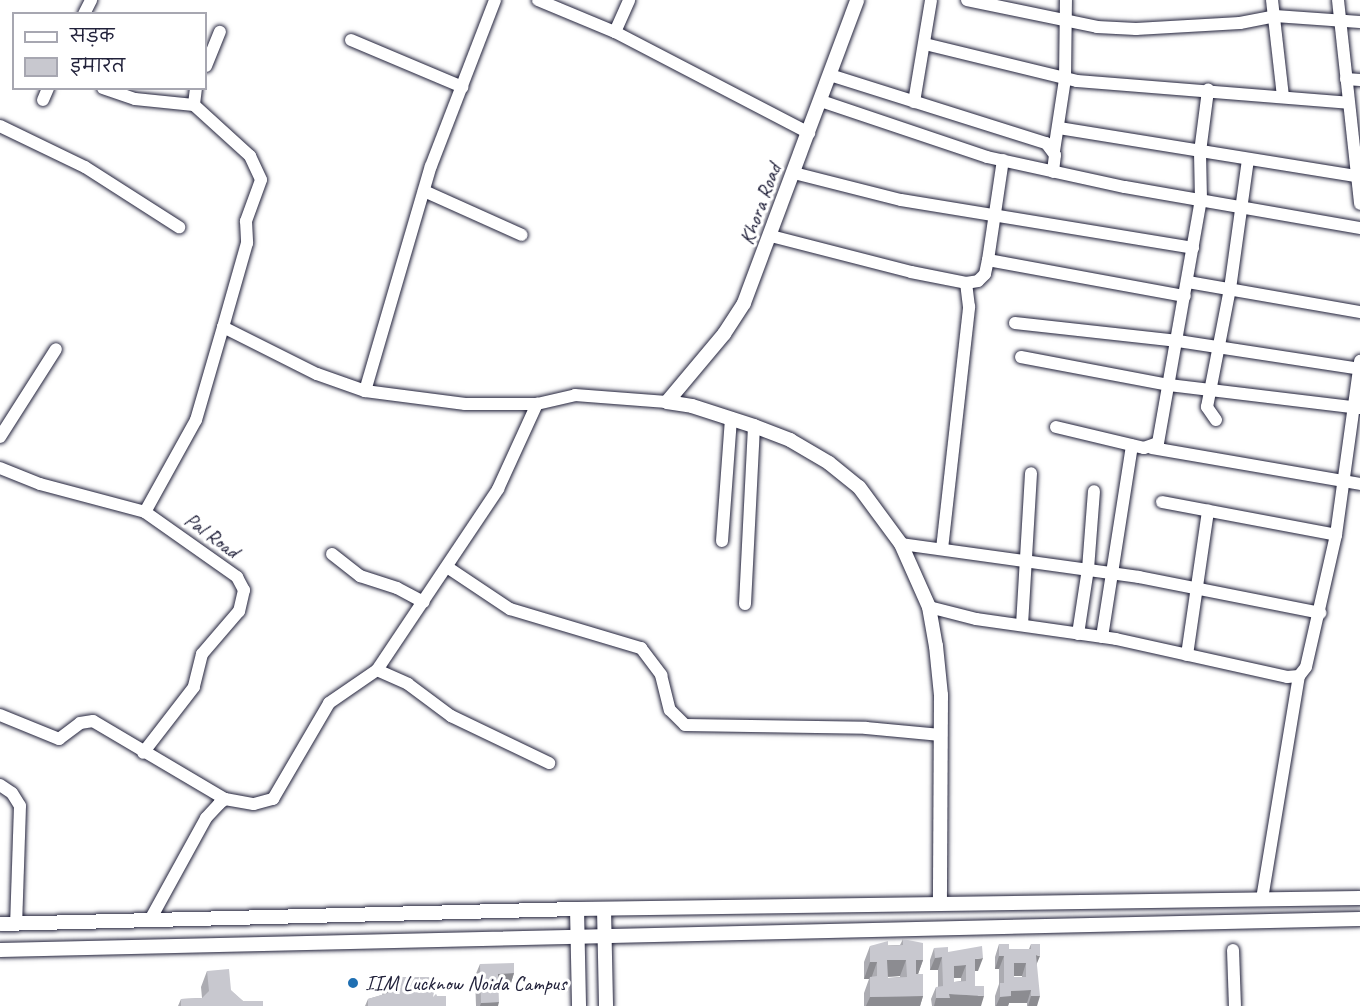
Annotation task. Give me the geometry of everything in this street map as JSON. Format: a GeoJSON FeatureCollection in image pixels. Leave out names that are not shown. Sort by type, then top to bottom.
{"type":"FeatureCollection","features":[{"type":"Feature","properties":{"kind":"street"},"geometry":{"type":"LineString","coordinates":[[365,391],[424,191],[495,0]]}},
{"type":"Feature","properties":{"kind":"street"},"geometry":{"type":"LineString","coordinates":[[538,0],[615,32],[809,133]]}},
{"type":"Feature","properties":{"kind":"street"},"geometry":{"type":"LineString","coordinates":[[615,32],[629,0]]}},
{"type":"Feature","properties":{"kind":"street","name":"Khora Road"},"geometry":{"type":"LineString","coordinates":[[667,402],[724,334],[744,303],[821,101],[856,0]]}},
{"type":"Feature","properties":{"kind":"street"},"geometry":{"type":"LineString","coordinates":[[914,102],[931,0]]}},
{"type":"Feature","properties":{"kind":"street"},"geometry":{"type":"LineString","coordinates":[[967,0],[1067,22],[1136,29],[1240,23],[1275,16],[1360,22]]}},
{"type":"Feature","properties":{"kind":"street"},"geometry":{"type":"LineString","coordinates":[[1053,172],[1065,79],[1066,0]]}},
{"type":"Feature","properties":{"kind":"street"},"geometry":{"type":"LineString","coordinates":[[1272,0],[1283,96]]}},
{"type":"Feature","properties":{"kind":"street"},"geometry":{"type":"LineString","coordinates":[[1338,0],[1348,104],[1358,168],[1360,204]]}},
{"type":"Feature","properties":{"kind":"street"},"geometry":{"type":"LineString","coordinates":[[207,64],[220,32]]}},
{"type":"Feature","properties":{"kind":"street"},"geometry":{"type":"LineString","coordinates":[[351,40],[462,87]]}},
{"type":"Feature","properties":{"kind":"street"},"geometry":{"type":"LineString","coordinates":[[925,44],[1065,79],[1119,87],[1208,90],[1348,104]]}},
{"type":"Feature","properties":{"kind":"street"},"geometry":{"type":"LineString","coordinates":[[830,75],[1046,143],[1054,151]]}},
{"type":"Feature","properties":{"kind":"street"},"geometry":{"type":"LineString","coordinates":[[1346,79],[1360,80]]}},
{"type":"Feature","properties":{"kind":"street"},"geometry":{"type":"LineString","coordinates":[[109,90],[135,99],[194,105],[250,156],[261,180],[246,221],[248,243],[196,420],[146,512]]}},
{"type":"Feature","properties":{"kind":"street"},"geometry":{"type":"LineString","coordinates":[[194,105],[196,90]]}},
{"type":"Feature","properties":{"kind":"street"},"geometry":{"type":"LineString","coordinates":[[1152,448],[1158,443],[1178,341],[1201,200],[1200,152],[1208,90]]}},
{"type":"Feature","properties":{"kind":"street"},"geometry":{"type":"LineString","coordinates":[[821,101],[929,140],[1053,172],[1360,228]]}},
{"type":"Feature","properties":{"kind":"street"},"geometry":{"type":"LineString","coordinates":[[0,126],[85,167],[179,227]]}},
{"type":"Feature","properties":{"kind":"street"},"geometry":{"type":"LineString","coordinates":[[1059,128],[1248,160],[1358,168]]}},
{"type":"Feature","properties":{"kind":"street"},"geometry":{"type":"LineString","coordinates":[[771,236],[966,283],[978,281],[985,274],[988,260],[1003,160]]}},
{"type":"Feature","properties":{"kind":"street"},"geometry":{"type":"LineString","coordinates":[[1216,420],[1207,407],[1230,290],[1248,160]]}},
{"type":"Feature","properties":{"kind":"street"},"geometry":{"type":"LineString","coordinates":[[794,172],[901,200],[1193,248]]}},
{"type":"Feature","properties":{"kind":"street"},"geometry":{"type":"LineString","coordinates":[[424,191],[522,235]]}},
{"type":"Feature","properties":{"kind":"street"},"geometry":{"type":"LineString","coordinates":[[988,260],[1185,296]]}},
{"type":"Feature","properties":{"kind":"street"},"geometry":{"type":"LineString","coordinates":[[1188,282],[1360,312]]}},
{"type":"Feature","properties":{"kind":"street"},"geometry":{"type":"LineString","coordinates":[[942,549],[969,307],[966,283]]}},
{"type":"Feature","properties":{"kind":"street"},"geometry":{"type":"LineString","coordinates":[[1015,323],[1178,341],[1360,367],[1357,407],[1336,535],[1306,667],[1299,676],[1262,899]]}},
{"type":"Feature","properties":{"kind":"street"},"geometry":{"type":"LineString","coordinates":[[223,327],[317,374],[365,391],[465,404],[537,404],[575,395],[667,402],[730,418],[790,440],[829,463],[859,487],[901,544],[929,607],[940,686],[940,904]]}},
{"type":"Feature","properties":{"kind":"street"},"geometry":{"type":"LineString","coordinates":[[0,437],[56,349]]}},
{"type":"Feature","properties":{"kind":"street"},"geometry":{"type":"LineString","coordinates":[[1021,357],[1169,385],[1357,407]]}},
{"type":"Feature","properties":{"kind":"street"},"geometry":{"type":"LineString","coordinates":[[0,715],[59,739],[80,723],[93,721],[142,753],[225,799],[254,804],[273,799],[329,703],[377,670],[447,567],[498,489],[537,404]]}},
{"type":"Feature","properties":{"kind":"street"},"geometry":{"type":"LineString","coordinates":[[722,541],[730,418]]}},
{"type":"Feature","properties":{"kind":"street"},"geometry":{"type":"LineString","coordinates":[[745,604],[754,426]]}},
{"type":"Feature","properties":{"kind":"street"},"geometry":{"type":"LineString","coordinates":[[1056,427],[1132,445],[1360,484]]}},
{"type":"Feature","properties":{"kind":"street"},"geometry":{"type":"LineString","coordinates":[[1102,637],[1132,445]]}},
{"type":"Feature","properties":{"kind":"street","name":"Pal Road"},"geometry":{"type":"LineString","coordinates":[[0,468],[40,484],[146,512],[237,577],[244,590],[239,611],[202,654],[194,687],[142,753]]}},
{"type":"Feature","properties":{"kind":"street"},"geometry":{"type":"LineString","coordinates":[[1022,625],[1024,560],[1031,473]]}},
{"type":"Feature","properties":{"kind":"street"},"geometry":{"type":"LineString","coordinates":[[1078,634],[1088,569],[1094,491]]}},
{"type":"Feature","properties":{"kind":"street"},"geometry":{"type":"LineString","coordinates":[[1162,502],[1336,535]]}},
{"type":"Feature","properties":{"kind":"street"},"geometry":{"type":"LineString","coordinates":[[1187,655],[1208,511]]}},
{"type":"Feature","properties":{"kind":"street"},"geometry":{"type":"LineString","coordinates":[[901,544],[1113,573],[1320,613]]}},
{"type":"Feature","properties":{"kind":"street"},"geometry":{"type":"LineString","coordinates":[[332,554],[360,576],[397,588],[423,602]]}},
{"type":"Feature","properties":{"kind":"street"},"geometry":{"type":"LineString","coordinates":[[447,567],[510,609],[641,648],[661,675],[670,710],[685,725],[866,728],[941,735]]}},
{"type":"Feature","properties":{"kind":"street"},"geometry":{"type":"LineString","coordinates":[[929,607],[1022,625],[1102,637],[1299,676]]}},
{"type":"Feature","properties":{"kind":"street"},"geometry":{"type":"LineString","coordinates":[[377,670],[408,684],[451,716],[549,763]]}},
{"type":"Feature","properties":{"kind":"street"},"geometry":{"type":"LineString","coordinates":[[0,785],[12,793],[20,806],[15,924]]}},
{"type":"Feature","properties":{"kind":"street"},"geometry":{"type":"LineString","coordinates":[[151,946],[150,920],[206,818],[225,799]]}},
{"type":"Feature","properties":{"kind":"street"},"geometry":{"type":"LineString","coordinates":[[0,924],[577,909],[1360,897]]}},
{"type":"Feature","properties":{"kind":"street"},"geometry":{"type":"LineString","coordinates":[[577,909],[579,1006]]}},
{"type":"Feature","properties":{"kind":"street"},"geometry":{"type":"LineString","coordinates":[[604,909],[606,1006]]}},
{"type":"Feature","properties":{"kind":"street"},"geometry":{"type":"LineString","coordinates":[[0,950],[1360,919]]}},
{"type":"Feature","properties":{"kind":"street"},"geometry":{"type":"LineString","coordinates":[[1233,950],[1234,1006]]}},
{"type":"Feature","properties":{"kind":"building"},"geometry":{"type":"Polygon","coordinates":[[[903,939],[923,943],[923,960],[916,960],[916,974],[923,974],[923,996],[870,997],[870,977],[877,976],[877,962],[870,962],[870,946],[888,941],[888,946],[903,945],[903,939]],[[887,960],[888,978],[907,977],[906,960],[887,960]]]}},
{"type":"Feature","properties":{"kind":"building"},"geometry":{"type":"Polygon","coordinates":[[[999,944],[1009,944],[1009,949],[1031,949],[1031,944],[1040,944],[1040,956],[1036,955],[1040,996],[1031,996],[1031,990],[1011,991],[1011,996],[1000,997],[1000,983],[1004,983],[1004,956],[999,956],[999,944]],[[1014,963],[1014,977],[1026,977],[1026,963],[1014,963]]]}},
{"type":"Feature","properties":{"kind":"building"},"geometry":{"type":"Polygon","coordinates":[[[982,946],[983,958],[975,959],[975,986],[984,986],[984,996],[949,994],[950,998],[936,998],[936,987],[943,986],[942,957],[935,958],[934,948],[948,947],[948,952],[982,946]],[[966,965],[954,966],[954,982],[966,981],[966,965]]]}},
{"type":"Feature","properties":{"kind":"building"},"geometry":{"type":"Polygon","coordinates":[[[514,963],[514,973],[498,974],[499,1002],[481,1003],[480,964],[514,963]]]}},
{"type":"Feature","properties":{"kind":"building"},"geometry":{"type":"Polygon","coordinates":[[[229,969],[231,990],[243,1001],[263,1001],[263,1006],[181,1006],[181,999],[202,998],[209,991],[207,971],[229,969]]]}},
{"type":"Feature","properties":{"kind":"building"},"geometry":{"type":"Polygon","coordinates":[[[388,977],[429,977],[437,996],[446,996],[446,1006],[368,1006],[368,999],[388,993],[388,977]]]}},
{"type":"Feature","properties":{"kind":"place","name":"IIM Lucknow Noida Campus"},"geometry":{"type":"Point","coordinates":[353,983]}}]}
